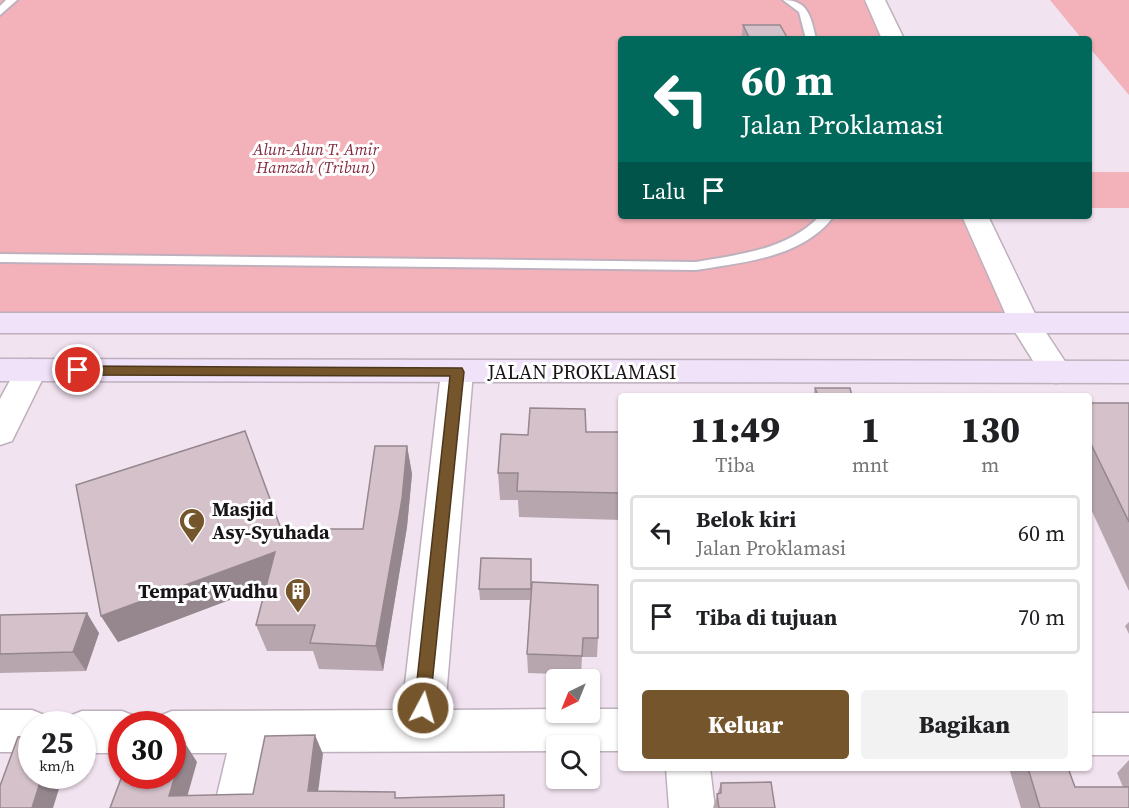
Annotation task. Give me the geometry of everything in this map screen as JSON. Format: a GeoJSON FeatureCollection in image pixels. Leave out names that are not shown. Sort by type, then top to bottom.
{"type":"FeatureCollection","features":[{"type":"Feature","properties":{"kind":"street"},"geometry":{"type":"LineString","coordinates":[[875,0],[892,36]]}},
{"type":"Feature","properties":{"kind":"street"},"geometry":{"type":"LineString","coordinates":[[976,219],[1025,324],[1056,372]]}},
{"type":"Feature","properties":{"kind":"street"},"geometry":{"type":"LineString","coordinates":[[0,323],[1129,323]]}},
{"type":"Feature","properties":{"kind":"street"},"geometry":{"type":"LineString","coordinates":[[0,432],[15,370]]}},
{"type":"Feature","properties":{"kind":"street","name":"JALAN PROKLAMASI"},"geometry":{"type":"LineString","coordinates":[[15,370],[1129,372]]}},
{"type":"Feature","properties":{"kind":"street"},"geometry":{"type":"LineString","coordinates":[[421,731],[458,372]]}},
{"type":"Feature","properties":{"kind":"street"},"geometry":{"type":"LineString","coordinates":[[186,732],[618,730]]}},
{"type":"Feature","properties":{"kind":"street"},"geometry":{"type":"LineString","coordinates":[[0,731],[18,731]]}},
{"type":"Feature","properties":{"kind":"street"},"geometry":{"type":"LineString","coordinates":[[237,808],[254,732]]}},
{"type":"Feature","properties":{"kind":"street"},"geometry":{"type":"LineString","coordinates":[[1092,734],[1129,734]]}},
{"type":"Feature","properties":{"kind":"street"},"geometry":{"type":"LineString","coordinates":[[688,771],[692,808]]}},
{"type":"Feature","properties":{"kind":"lane"},"geometry":{"type":"LineString","coordinates":[[0,12],[12,0]]}},
{"type":"Feature","properties":{"kind":"lane"},"geometry":{"type":"LineString","coordinates":[[788,0],[804,11],[811,36]]}},
{"type":"Feature","properties":{"kind":"lane"},"geometry":{"type":"LineString","coordinates":[[0,258],[696,266],[766,254],[815,231],[825,219]]}},
{"type":"Feature","properties":{"kind":"green space","name":"Alun-Alun T. Amir Hamzah (Tribun)"},"geometry":{"type":"Polygon","coordinates":[[[0,0],[869,0],[886,36],[618,36],[618,219],[969,219],[1014,318],[0,319],[0,0]]]}},
{"type":"Feature","properties":{"kind":"green space"},"geometry":{"type":"Polygon","coordinates":[[[1050,0],[1129,0],[1129,95],[1092,51],[1092,36],[1080,36],[1050,0]]]}},
{"type":"Feature","properties":{"kind":"green space"},"geometry":{"type":"Polygon","coordinates":[[[1092,172],[1129,172],[1129,208],[1092,208],[1092,172]]]}},
{"type":"Feature","properties":{"kind":"building"},"geometry":{"type":"Polygon","coordinates":[[[743,25],[780,25],[786,36],[748,36],[743,25]]]}},
{"type":"Feature","properties":{"kind":"building"},"geometry":{"type":"Polygon","coordinates":[[[815,388],[850,388],[851,393],[817,393],[815,388]]]}},
{"type":"Feature","properties":{"kind":"building"},"geometry":{"type":"Polygon","coordinates":[[[1092,403],[1129,403],[1129,522],[1092,446],[1092,403]]]}},
{"type":"Feature","properties":{"kind":"building"},"geometry":{"type":"Polygon","coordinates":[[[530,408],[585,409],[586,432],[618,432],[618,493],[517,491],[518,473],[498,473],[501,434],[528,435],[530,408]]]}},
{"type":"Feature","properties":{"kind":"building"},"geometry":{"type":"Polygon","coordinates":[[[245,431],[281,529],[363,529],[375,446],[407,446],[402,499],[376,646],[310,643],[315,625],[256,625],[275,552],[101,616],[76,485],[245,431]]]}},
{"type":"Feature","properties":{"kind":"building"},"geometry":{"type":"Polygon","coordinates":[[[481,558],[531,559],[531,589],[479,589],[481,558]]]}},
{"type":"Feature","properties":{"kind":"building"},"geometry":{"type":"Polygon","coordinates":[[[532,582],[598,585],[598,638],[583,638],[582,656],[527,654],[532,582]]]}},
{"type":"Feature","properties":{"kind":"building"},"geometry":{"type":"Polygon","coordinates":[[[87,613],[73,652],[0,654],[0,615],[87,613]]]}},
{"type":"Feature","properties":{"kind":"building"},"geometry":{"type":"Polygon","coordinates":[[[315,735],[308,791],[395,792],[395,798],[504,795],[504,808],[110,808],[117,789],[171,789],[169,796],[253,794],[265,736],[315,735]]]}},
{"type":"Feature","properties":{"kind":"building"},"geometry":{"type":"Polygon","coordinates":[[[18,737],[18,789],[38,789],[32,808],[0,808],[0,786],[18,737]]]}},
{"type":"Feature","properties":{"kind":"building"},"geometry":{"type":"Polygon","coordinates":[[[1029,771],[1069,771],[1075,787],[1129,787],[1129,808],[1040,808],[1029,771]]]}},
{"type":"Feature","properties":{"kind":"building"},"geometry":{"type":"Polygon","coordinates":[[[771,782],[775,808],[719,808],[717,794],[721,793],[721,783],[771,782]]]}},
{"type":"Feature","properties":{"kind":"place","name":"Masjid Asy-Syuhada"},"geometry":{"type":"Point","coordinates":[192,544]}},
{"type":"Feature","properties":{"kind":"place","name":"Tempat Wudhu"},"geometry":{"type":"Point","coordinates":[298,614]}},
{"type":"Feature","properties":{"kind":"route"},"geometry":{"type":"LineString","coordinates":[[78,370],[458,372],[423,708]]}}]}
